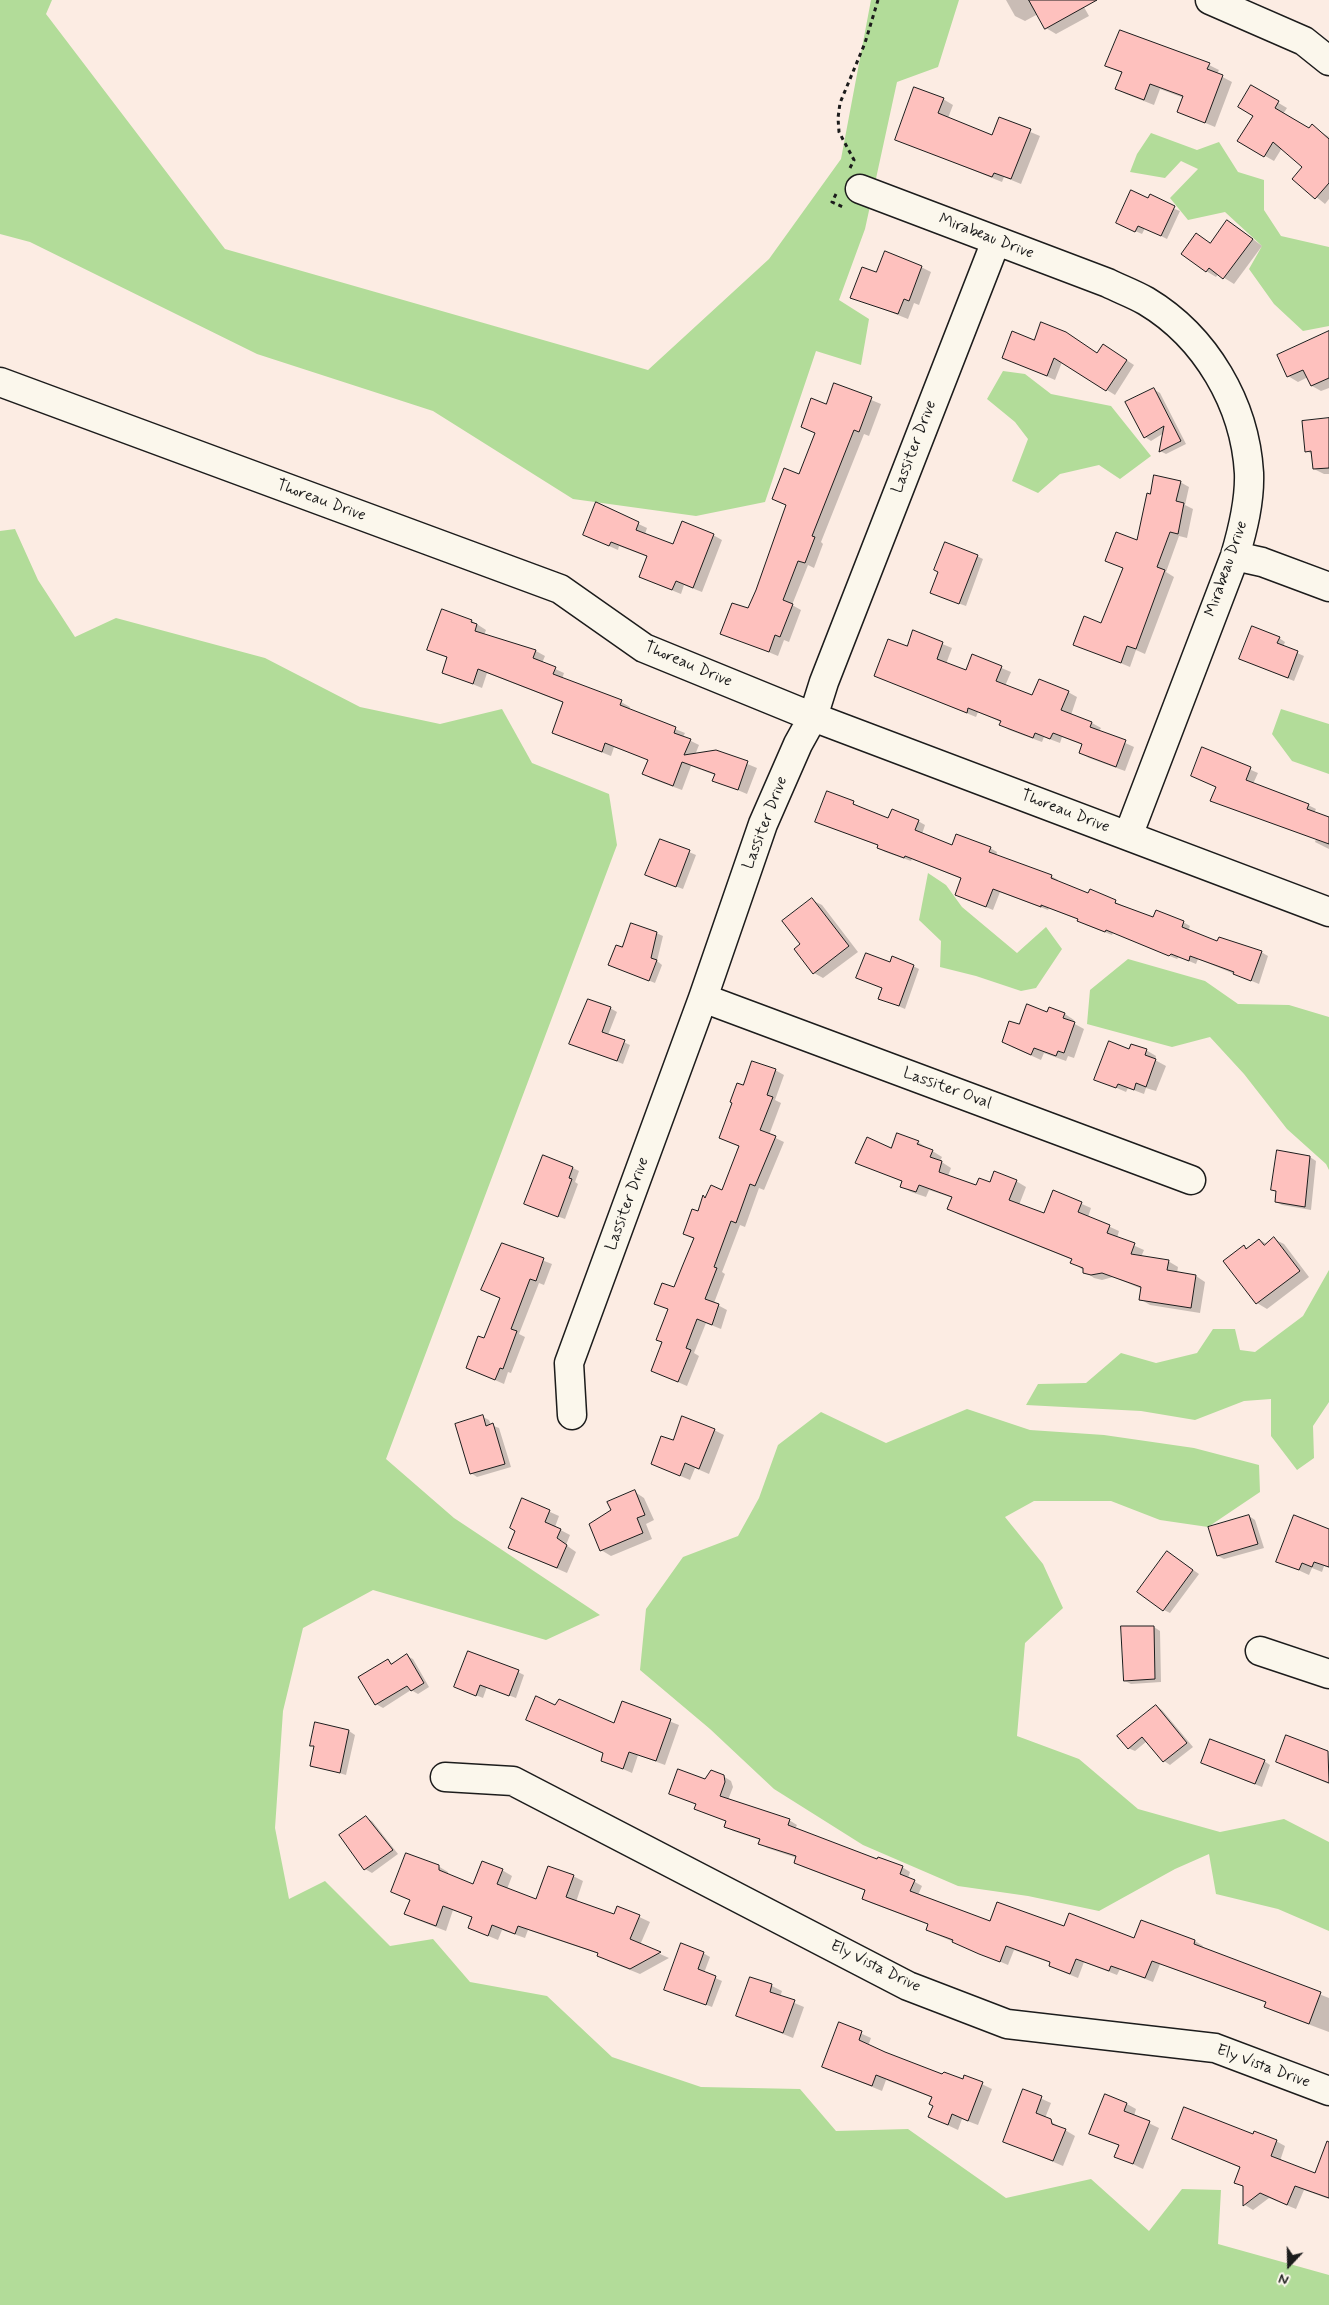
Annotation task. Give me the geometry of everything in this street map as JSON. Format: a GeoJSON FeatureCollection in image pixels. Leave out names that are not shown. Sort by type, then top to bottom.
{"type":"FeatureCollection","features":[{"type":"Feature","properties":{"kind":"street"},"geometry":{"type":"LineString","coordinates":[[1210,0],[1304,41],[1329,61]]}},
{"type":"Feature","properties":{"kind":"street","name":"Mirabeau Drive"},"geometry":{"type":"LineString","coordinates":[[848,190],[996,241],[1108,283],[1146,301],[1183,331],[1211,362],[1229,391],[1244,434],[1249,474],[1245,520],[1235,556],[1128,836]]}},
{"type":"Feature","properties":{"kind":"street","name":"Lassiter Drive"},"geometry":{"type":"LineString","coordinates":[[572,1416],[569,1363],[703,998],[763,824],[798,744],[813,717],[824,682],[996,241]]}},
{"type":"Feature","properties":{"kind":"street","name":"Thoreau Drive"},"geometry":{"type":"LineString","coordinates":[[0,382],[560,589],[644,648],[813,717],[1329,912]]}},
{"type":"Feature","properties":{"kind":"street"},"geometry":{"type":"LineString","coordinates":[[1235,556],[1262,562],[1329,587]]}},
{"type":"Feature","properties":{"kind":"street","name":"Lassiter Oval"},"geometry":{"type":"LineString","coordinates":[[703,998],[1190,1180]]}},
{"type":"Feature","properties":{"kind":"street"},"geometry":{"type":"LineString","coordinates":[[1260,1651],[1329,1674]]}},
{"type":"Feature","properties":{"kind":"street","name":"Ely Vista Drive"},"geometry":{"type":"LineString","coordinates":[[445,1777],[513,1781],[908,1986],[1007,2024],[1215,2048],[1329,2091]]}},
{"type":"Feature","properties":{"kind":"path"},"geometry":{"type":"LineString","coordinates":[[848,190],[854,160],[839,132],[840,103],[865,43],[878,0]]}},
{"type":"Feature","properties":{"kind":"green space"},"geometry":{"type":"Polygon","coordinates":[[[0,0],[52,0],[46,14],[225,249],[648,370],[769,259],[841,159],[871,0],[959,0],[938,67],[897,82],[865,229],[839,300],[869,319],[861,365],[816,351],[765,502],[696,516],[573,499],[433,411],[257,354],[30,242],[0,234],[0,0]]]}},
{"type":"Feature","properties":{"kind":"green space"},"geometry":{"type":"Polygon","coordinates":[[[1151,133],[1197,150],[1219,142],[1238,172],[1264,180],[1264,210],[1281,236],[1329,247],[1329,326],[1303,331],[1274,304],[1249,269],[1262,246],[1225,212],[1188,220],[1170,198],[1198,169],[1181,161],[1165,178],[1130,172],[1137,154],[1151,133]]]}},
{"type":"Feature","properties":{"kind":"green space"},"geometry":{"type":"Polygon","coordinates":[[[1003,371],[1025,374],[1051,394],[1111,406],[1151,456],[1120,479],[1099,465],[1060,474],[1038,493],[1012,481],[1028,439],[1015,422],[987,399],[1003,371]]]}},
{"type":"Feature","properties":{"kind":"green space"},"geometry":{"type":"Polygon","coordinates":[[[15,529],[38,580],[75,637],[116,618],[265,658],[360,707],[440,724],[502,709],[532,763],[609,794],[617,845],[386,1459],[454,1518],[600,1615],[546,1640],[373,1590],[303,1628],[283,1711],[275,1828],[289,1899],[325,1881],[390,1946],[433,1939],[470,1982],[547,1996],[612,2057],[701,2087],[800,2089],[836,2131],[908,2129],[1006,2198],[1091,2179],[1149,2231],[1182,2189],[1221,2190],[1218,2244],[1329,2275],[1329,2305],[0,2305],[0,531],[15,529]]]}},
{"type":"Feature","properties":{"kind":"green space"},"geometry":{"type":"Polygon","coordinates":[[[1281,709],[1329,724],[1329,774],[1292,761],[1272,734],[1281,709]]]}},
{"type":"Feature","properties":{"kind":"green space"},"geometry":{"type":"Polygon","coordinates":[[[928,873],[946,885],[962,907],[1017,953],[1046,927],[1062,949],[1036,988],[1021,991],[976,976],[940,967],[941,941],[919,920],[928,873]]]}},
{"type":"Feature","properties":{"kind":"green space"},"geometry":{"type":"Polygon","coordinates":[[[1128,959],[1205,981],[1238,1004],[1289,1005],[1329,1017],[1329,1170],[1326,1164],[1287,1129],[1244,1074],[1210,1037],[1172,1047],[1087,1024],[1090,990],[1128,959]]]}},
{"type":"Feature","properties":{"kind":"green space"},"geometry":{"type":"Polygon","coordinates":[[[1329,1270],[1329,1402],[1313,1426],[1314,1458],[1297,1470],[1271,1436],[1271,1399],[1244,1401],[1195,1420],[1141,1411],[1026,1405],[1038,1384],[1086,1383],[1121,1353],[1156,1363],[1197,1353],[1213,1329],[1235,1329],[1240,1350],[1255,1352],[1303,1316],[1329,1270]]]}},
{"type":"Feature","properties":{"kind":"green space"},"geometry":{"type":"Polygon","coordinates":[[[967,1409],[1030,1430],[1104,1435],[1194,1448],[1259,1465],[1260,1492],[1208,1527],[1160,1520],[1111,1501],[1034,1501],[1005,1517],[1043,1564],[1063,1608],[1025,1643],[1017,1736],[1079,1759],[1138,1809],[1220,1832],[1284,1819],[1329,1842],[1329,1931],[1278,1909],[1216,1894],[1209,1854],[1175,1869],[1099,1911],[1028,1896],[958,1886],[863,1845],[774,1789],[710,1729],[640,1670],[646,1609],[683,1557],[738,1536],[759,1498],[778,1445],[821,1412],[886,1443],[967,1409]]]}},
{"type":"Feature","properties":{"kind":"building"},"geometry":{"type":"Polygon","coordinates":[[[1029,0],[1097,0],[1045,29],[1029,0]]]}},
{"type":"Feature","properties":{"kind":"building"},"geometry":{"type":"Polygon","coordinates":[[[1120,30],[1210,63],[1207,69],[1223,75],[1205,123],[1177,112],[1183,96],[1150,84],[1144,100],[1115,89],[1122,72],[1105,66],[1120,30]]]}},
{"type":"Feature","properties":{"kind":"building"},"geometry":{"type":"Polygon","coordinates":[[[1251,85],[1279,101],[1275,108],[1309,128],[1312,124],[1329,139],[1329,183],[1315,199],[1292,179],[1302,167],[1273,142],[1264,157],[1237,141],[1253,116],[1238,107],[1251,85]]]}},
{"type":"Feature","properties":{"kind":"building"},"geometry":{"type":"Polygon","coordinates":[[[914,87],[944,98],[938,113],[992,135],[999,117],[1031,129],[1011,179],[994,173],[992,177],[895,140],[914,87]]]}},
{"type":"Feature","properties":{"kind":"building"},"geometry":{"type":"Polygon","coordinates":[[[1131,190],[1148,198],[1150,194],[1175,206],[1161,236],[1138,226],[1135,232],[1116,223],[1131,190]]]}},
{"type":"Feature","properties":{"kind":"building"},"geometry":{"type":"Polygon","coordinates":[[[1227,220],[1253,239],[1223,279],[1209,268],[1206,272],[1181,254],[1196,233],[1210,243],[1227,220]]]}},
{"type":"Feature","properties":{"kind":"building"},"geometry":{"type":"Polygon","coordinates":[[[885,251],[922,266],[909,301],[904,299],[898,314],[850,298],[862,267],[876,272],[885,251]]]}},
{"type":"Feature","properties":{"kind":"building"},"geometry":{"type":"Polygon","coordinates":[[[1041,322],[1066,332],[1097,353],[1103,344],[1127,360],[1106,391],[1054,358],[1047,376],[1002,358],[1012,331],[1034,340],[1041,322]]]}},
{"type":"Feature","properties":{"kind":"building"},"geometry":{"type":"Polygon","coordinates":[[[1329,331],[1329,378],[1311,386],[1303,370],[1287,377],[1277,355],[1329,331]]]}},
{"type":"Feature","properties":{"kind":"building"},"geometry":{"type":"Polygon","coordinates":[[[834,383],[872,397],[859,432],[854,430],[812,536],[815,537],[805,563],[798,561],[783,600],[793,604],[780,637],[775,635],[769,652],[720,634],[732,603],[748,608],[786,505],[772,499],[784,468],[799,474],[815,433],[801,427],[811,398],[826,404],[834,383]]]}},
{"type":"Feature","properties":{"kind":"building"},"geometry":{"type":"Polygon","coordinates":[[[1154,388],[1181,441],[1159,452],[1164,426],[1144,438],[1125,402],[1154,388]]]}},
{"type":"Feature","properties":{"kind":"building"},"geometry":{"type":"Polygon","coordinates":[[[1329,418],[1329,468],[1313,469],[1311,451],[1305,452],[1302,421],[1329,418]]]}},
{"type":"Feature","properties":{"kind":"building"},"geometry":{"type":"Polygon","coordinates":[[[1154,475],[1181,481],[1176,501],[1184,503],[1178,534],[1170,532],[1157,567],[1165,570],[1136,649],[1127,646],[1121,663],[1073,645],[1084,616],[1101,623],[1123,568],[1105,561],[1116,532],[1137,540],[1147,493],[1150,494],[1154,475]]]}},
{"type":"Feature","properties":{"kind":"building"},"geometry":{"type":"Polygon","coordinates":[[[596,502],[639,522],[636,530],[673,544],[682,521],[714,534],[693,588],[676,581],[672,590],[639,577],[647,556],[611,542],[609,546],[583,535],[596,502]]]}},
{"type":"Feature","properties":{"kind":"building"},"geometry":{"type":"Polygon","coordinates":[[[945,542],[978,555],[959,604],[930,593],[938,572],[934,570],[945,542]]]}},
{"type":"Feature","properties":{"kind":"building"},"geometry":{"type":"Polygon","coordinates":[[[442,609],[472,620],[471,622],[477,624],[475,631],[536,650],[533,658],[556,667],[553,674],[622,700],[620,705],[676,727],[674,733],[691,739],[684,755],[716,750],[748,761],[738,790],[712,781],[715,774],[682,762],[673,786],[642,774],[648,760],[605,743],[602,752],[552,733],[563,702],[478,669],[473,684],[442,673],[447,657],[427,650],[442,609]]]}},
{"type":"Feature","properties":{"kind":"building"},"geometry":{"type":"Polygon","coordinates":[[[1252,626],[1280,637],[1277,643],[1298,651],[1288,678],[1239,659],[1252,626]]]}},
{"type":"Feature","properties":{"kind":"building"},"geometry":{"type":"Polygon","coordinates":[[[913,630],[943,642],[937,659],[966,670],[972,654],[1002,666],[996,681],[1032,695],[1039,679],[1069,691],[1061,710],[1092,722],[1090,727],[1126,740],[1116,767],[1079,753],[1082,744],[1053,733],[1050,739],[1035,733],[1033,738],[999,725],[1001,721],[968,708],[967,713],[874,676],[888,639],[907,646],[913,630]]]}},
{"type":"Feature","properties":{"kind":"building"},"geometry":{"type":"Polygon","coordinates":[[[1202,747],[1251,767],[1246,780],[1309,804],[1307,809],[1329,817],[1329,844],[1210,801],[1216,787],[1191,776],[1202,747]]]}},
{"type":"Feature","properties":{"kind":"building"},"geometry":{"type":"Polygon","coordinates":[[[827,791],[854,801],[853,804],[888,818],[892,809],[919,820],[915,830],[952,845],[956,834],[991,847],[989,852],[1052,875],[1051,878],[1088,893],[1090,889],[1116,900],[1115,903],[1153,917],[1156,910],[1184,921],[1182,927],[1217,941],[1219,937],[1262,951],[1251,981],[1233,974],[1234,972],[1190,956],[1189,961],[1171,954],[1169,956],[1106,930],[1105,932],[1077,921],[1078,919],[993,889],[986,907],[955,895],[961,878],[905,856],[904,858],[877,848],[878,845],[815,822],[827,791]]]}},
{"type":"Feature","properties":{"kind":"building"},"geometry":{"type":"Polygon","coordinates":[[[660,839],[690,850],[676,887],[645,875],[660,839]]]}},
{"type":"Feature","properties":{"kind":"building"},"geometry":{"type":"Polygon","coordinates":[[[812,898],[849,946],[813,974],[794,949],[800,944],[782,921],[812,898]]]}},
{"type":"Feature","properties":{"kind":"building"},"geometry":{"type":"Polygon","coordinates":[[[631,923],[657,932],[651,958],[657,960],[649,981],[608,965],[616,945],[622,947],[631,923]]]}},
{"type":"Feature","properties":{"kind":"building"},"geometry":{"type":"Polygon","coordinates":[[[866,953],[890,962],[892,956],[914,965],[899,1006],[878,999],[882,988],[856,978],[866,953]]]}},
{"type":"Feature","properties":{"kind":"building"},"geometry":{"type":"Polygon","coordinates":[[[588,999],[611,1007],[602,1032],[625,1040],[617,1061],[569,1044],[588,999]]]}},
{"type":"Feature","properties":{"kind":"building"},"geometry":{"type":"Polygon","coordinates":[[[1027,1004],[1047,1012],[1049,1007],[1065,1013],[1063,1018],[1075,1022],[1064,1053],[1058,1051],[1056,1056],[1034,1048],[1031,1055],[1002,1042],[1009,1021],[1019,1024],[1027,1004]]]}},
{"type":"Feature","properties":{"kind":"building"},"geometry":{"type":"Polygon","coordinates":[[[1109,1041],[1129,1049],[1131,1044],[1147,1049],[1145,1055],[1156,1059],[1146,1087],[1136,1083],[1134,1090],[1118,1084],[1116,1088],[1094,1080],[1109,1041]]]}},
{"type":"Feature","properties":{"kind":"building"},"geometry":{"type":"Polygon","coordinates":[[[752,1061],[776,1069],[767,1095],[773,1097],[760,1130],[776,1136],[755,1186],[750,1184],[736,1223],[731,1221],[714,1267],[717,1268],[705,1299],[719,1304],[712,1325],[697,1319],[686,1348],[691,1350],[678,1382],[651,1371],[662,1342],[656,1340],[668,1309],[654,1304],[662,1283],[674,1287],[694,1238],[683,1234],[692,1209],[698,1211],[703,1195],[705,1198],[711,1185],[722,1190],[739,1146],[719,1138],[737,1083],[743,1085],[752,1061]]]}},
{"type":"Feature","properties":{"kind":"building"},"geometry":{"type":"Polygon","coordinates":[[[897,1133],[919,1141],[917,1144],[933,1150],[930,1157],[942,1161],[939,1172],[976,1185],[979,1178],[990,1182],[994,1171],[1017,1180],[1009,1200],[1044,1213],[1053,1190],[1082,1202],[1078,1212],[1110,1225],[1107,1233],[1135,1243],[1131,1254],[1169,1260],[1167,1270],[1196,1275],[1191,1308],[1139,1300],[1141,1287],[1102,1273],[1091,1275],[1083,1273],[1083,1268],[1070,1263],[1072,1259],[947,1209],[952,1197],[919,1185],[916,1192],[900,1187],[902,1181],[855,1163],[867,1137],[891,1148],[897,1133]]]}},
{"type":"Feature","properties":{"kind":"building"},"geometry":{"type":"Polygon","coordinates":[[[1277,1150],[1310,1156],[1305,1207],[1275,1202],[1276,1191],[1271,1190],[1277,1150]]]}},
{"type":"Feature","properties":{"kind":"building"},"geometry":{"type":"Polygon","coordinates":[[[543,1155],[573,1167],[569,1178],[572,1179],[558,1217],[524,1204],[543,1155]]]}},
{"type":"Feature","properties":{"kind":"building"},"geometry":{"type":"Polygon","coordinates":[[[1274,1237],[1300,1271],[1256,1304],[1223,1261],[1244,1245],[1246,1249],[1259,1239],[1264,1245],[1274,1237]]]}},
{"type":"Feature","properties":{"kind":"building"},"geometry":{"type":"Polygon","coordinates":[[[502,1243],[544,1258],[536,1281],[530,1279],[511,1329],[517,1331],[503,1369],[500,1368],[495,1380],[466,1368],[478,1336],[484,1338],[500,1298],[481,1290],[502,1243]]]}},
{"type":"Feature","properties":{"kind":"building"},"geometry":{"type":"Polygon","coordinates":[[[483,1415],[486,1426],[493,1423],[505,1464],[470,1474],[455,1424],[483,1415]]]}},
{"type":"Feature","properties":{"kind":"building"},"geometry":{"type":"Polygon","coordinates":[[[682,1416],[715,1429],[699,1469],[685,1463],[680,1476],[651,1464],[661,1436],[673,1440],[682,1416]]]}},
{"type":"Feature","properties":{"kind":"building"},"geometry":{"type":"Polygon","coordinates":[[[635,1490],[645,1515],[637,1518],[643,1533],[600,1551],[589,1524],[611,1510],[607,1502],[635,1490]]]}},
{"type":"Feature","properties":{"kind":"building"},"geometry":{"type":"Polygon","coordinates":[[[522,1498],[550,1510],[545,1522],[561,1529],[557,1538],[567,1545],[557,1568],[508,1548],[515,1531],[510,1528],[522,1498]]]}},
{"type":"Feature","properties":{"kind":"building"},"geometry":{"type":"Polygon","coordinates":[[[1249,1515],[1258,1544],[1217,1556],[1208,1527],[1249,1515]]]}},
{"type":"Feature","properties":{"kind":"building"},"geometry":{"type":"Polygon","coordinates":[[[1294,1515],[1329,1529],[1329,1567],[1314,1562],[1312,1567],[1302,1563],[1299,1570],[1276,1562],[1294,1515]]]}},
{"type":"Feature","properties":{"kind":"building"},"geometry":{"type":"Polygon","coordinates":[[[1167,1551],[1193,1570],[1163,1611],[1137,1592],[1167,1551]]]}},
{"type":"Feature","properties":{"kind":"building"},"geometry":{"type":"Polygon","coordinates":[[[1121,1626],[1154,1626],[1155,1679],[1124,1681],[1121,1626]]]}},
{"type":"Feature","properties":{"kind":"building"},"geometry":{"type":"Polygon","coordinates":[[[468,1651],[519,1670],[509,1696],[480,1685],[476,1696],[454,1687],[468,1651]]]}},
{"type":"Feature","properties":{"kind":"building"},"geometry":{"type":"Polygon","coordinates":[[[407,1654],[424,1683],[411,1691],[407,1686],[375,1705],[358,1677],[388,1659],[391,1664],[407,1654]]]}},
{"type":"Feature","properties":{"kind":"building"},"geometry":{"type":"Polygon","coordinates":[[[536,1696],[555,1705],[559,1699],[614,1723],[622,1701],[671,1719],[656,1761],[629,1752],[623,1769],[601,1761],[603,1753],[526,1720],[536,1696]]]}},
{"type":"Feature","properties":{"kind":"building"},"geometry":{"type":"Polygon","coordinates":[[[1156,1705],[1187,1743],[1163,1762],[1142,1737],[1128,1749],[1117,1736],[1156,1705]]]}},
{"type":"Feature","properties":{"kind":"building"},"geometry":{"type":"Polygon","coordinates":[[[315,1722],[349,1730],[340,1773],[310,1766],[314,1746],[310,1746],[315,1722]]]}},
{"type":"Feature","properties":{"kind":"building"},"geometry":{"type":"Polygon","coordinates":[[[1286,1735],[1328,1751],[1329,1783],[1276,1762],[1286,1735]]]}},
{"type":"Feature","properties":{"kind":"building"},"geometry":{"type":"Polygon","coordinates":[[[1210,1739],[1265,1760],[1255,1784],[1201,1763],[1210,1739]]]}},
{"type":"Feature","properties":{"kind":"building"},"geometry":{"type":"Polygon","coordinates":[[[678,1769],[705,1779],[711,1770],[724,1775],[725,1782],[720,1796],[790,1819],[788,1825],[877,1859],[878,1857],[903,1866],[900,1874],[915,1880],[910,1891],[990,1921],[997,1902],[1064,1926],[1069,1913],[1134,1938],[1141,1920],[1195,1940],[1194,1944],[1321,1992],[1309,2024],[1264,2007],[1266,2002],[1152,1961],[1145,1978],[1111,1966],[1109,1971],[1076,1959],[1070,1974],[1049,1966],[1050,1962],[1006,1946],[1000,1962],[979,1954],[952,1942],[953,1940],[926,1930],[928,1924],[862,1899],[865,1890],[794,1863],[796,1856],[758,1844],[760,1839],[724,1827],[726,1821],[694,1809],[696,1804],[669,1794],[678,1769]]]}},
{"type":"Feature","properties":{"kind":"building"},"geometry":{"type":"Polygon","coordinates":[[[366,1816],[393,1850],[364,1870],[339,1835],[366,1816]]]}},
{"type":"Feature","properties":{"kind":"building"},"geometry":{"type":"Polygon","coordinates":[[[406,1853],[439,1865],[439,1870],[473,1884],[482,1861],[503,1869],[497,1884],[536,1899],[548,1866],[574,1875],[566,1897],[614,1914],[617,1906],[640,1915],[630,1939],[661,1952],[630,1969],[597,1956],[598,1953],[518,1926],[515,1934],[492,1925],[488,1936],[468,1928],[472,1917],[443,1906],[436,1926],[404,1914],[410,1900],[391,1892],[406,1853]]]}},
{"type":"Feature","properties":{"kind":"building"},"geometry":{"type":"Polygon","coordinates":[[[681,1943],[704,1952],[698,1969],[716,1976],[706,2005],[664,1990],[681,1943]]]}},
{"type":"Feature","properties":{"kind":"building"},"geometry":{"type":"Polygon","coordinates":[[[750,1977],[772,1984],[770,1992],[795,2000],[783,2033],[736,2016],[750,1977]]]}},
{"type":"Feature","properties":{"kind":"building"},"geometry":{"type":"Polygon","coordinates":[[[839,2022],[862,2031],[859,2040],[885,2052],[942,2074],[944,2072],[963,2079],[964,2075],[983,2082],[968,2121],[952,2114],[948,2125],[928,2117],[933,2106],[929,2104],[932,2097],[876,2075],[872,2086],[822,2067],[839,2022]]]}},
{"type":"Feature","properties":{"kind":"building"},"geometry":{"type":"Polygon","coordinates":[[[1023,2089],[1042,2096],[1036,2113],[1051,2119],[1052,2124],[1066,2129],[1053,2161],[1003,2142],[1023,2089]]]}},
{"type":"Feature","properties":{"kind":"building"},"geometry":{"type":"Polygon","coordinates":[[[1105,2094],[1127,2103],[1124,2111],[1150,2121],[1133,2164],[1114,2157],[1119,2145],[1089,2134],[1105,2094]]]}},
{"type":"Feature","properties":{"kind":"building"},"geometry":{"type":"Polygon","coordinates":[[[1184,2107],[1253,2134],[1254,2131],[1277,2140],[1271,2156],[1315,2173],[1327,2141],[1329,2142],[1329,2198],[1295,2186],[1287,2205],[1260,2193],[1243,2206],[1243,2186],[1234,2183],[1240,2167],[1172,2139],[1184,2107]]]}}]}
